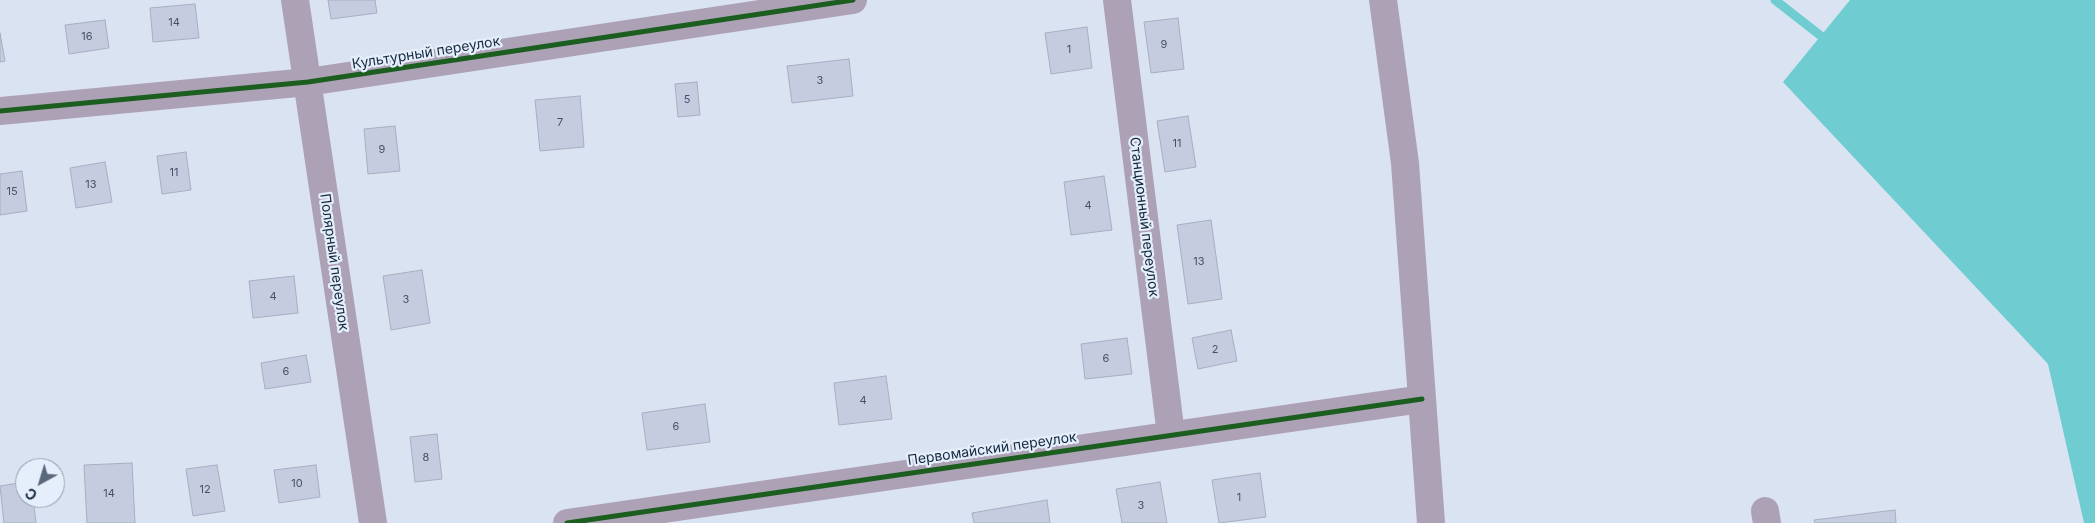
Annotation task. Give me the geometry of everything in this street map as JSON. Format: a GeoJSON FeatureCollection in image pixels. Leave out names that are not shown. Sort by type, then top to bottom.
{"type":"FeatureCollection","features":[{"type":"Feature","properties":{"kind":"street","name":"Полярный переулок"},"geometry":{"type":"LineString","coordinates":[[296,0],[373,523]]}},
{"type":"Feature","properties":{"kind":"street","name":"Культурный переулок"},"geometry":{"type":"LineString","coordinates":[[0,111],[308,82],[852,0]]}},
{"type":"Feature","properties":{"kind":"street","name":"Станционный переулок"},"geometry":{"type":"LineString","coordinates":[[1116,0],[1171,435]]}},
{"type":"Feature","properties":{"kind":"street"},"geometry":{"type":"LineString","coordinates":[[1383,0],[1405,163],[1431,523]]}},
{"type":"Feature","properties":{"kind":"street","name":"Первомайский переулок"},"geometry":{"type":"LineString","coordinates":[[567,523],[1422,399]]}},
{"type":"Feature","properties":{"kind":"water"},"geometry":{"type":"Polygon","coordinates":[[[1850,0],[2095,0],[2095,523],[2084,523],[2048,364],[1783,82],[1850,0]]]}},
{"type":"Feature","properties":{"kind":"building"},"geometry":{"type":"Polygon","coordinates":[[[328,0],[375,0],[377,13],[331,19],[328,0]]]}},
{"type":"Feature","properties":{"kind":"building"},"geometry":{"type":"Polygon","coordinates":[[[195,4],[199,38],[153,42],[150,8],[195,4]]]}},
{"type":"Feature","properties":{"kind":"building"},"geometry":{"type":"Polygon","coordinates":[[[1178,18],[1184,69],[1151,73],[1144,22],[1178,18]]]}},
{"type":"Feature","properties":{"kind":"building"},"geometry":{"type":"Polygon","coordinates":[[[105,20],[109,48],[69,54],[65,25],[105,20]]]}},
{"type":"Feature","properties":{"kind":"building"},"geometry":{"type":"Polygon","coordinates":[[[1087,27],[1092,68],[1051,74],[1045,33],[1087,27]]]}},
{"type":"Feature","properties":{"kind":"building"},"geometry":{"type":"Polygon","coordinates":[[[0,33],[5,61],[0,62],[0,33]]]}},
{"type":"Feature","properties":{"kind":"building"},"geometry":{"type":"Polygon","coordinates":[[[849,59],[853,96],[792,103],[787,66],[849,59]]]}},
{"type":"Feature","properties":{"kind":"building"},"geometry":{"type":"Polygon","coordinates":[[[697,82],[700,115],[678,117],[675,84],[697,82]]]}},
{"type":"Feature","properties":{"kind":"building"},"geometry":{"type":"Polygon","coordinates":[[[580,96],[584,147],[540,151],[535,100],[580,96]]]}},
{"type":"Feature","properties":{"kind":"building"},"geometry":{"type":"Polygon","coordinates":[[[1188,116],[1196,167],[1165,172],[1157,121],[1188,116]]]}},
{"type":"Feature","properties":{"kind":"building"},"geometry":{"type":"Polygon","coordinates":[[[395,126],[400,171],[368,174],[364,129],[395,126]]]}},
{"type":"Feature","properties":{"kind":"building"},"geometry":{"type":"Polygon","coordinates":[[[186,152],[191,190],[162,194],[157,156],[186,152]]]}},
{"type":"Feature","properties":{"kind":"building"},"geometry":{"type":"Polygon","coordinates":[[[105,162],[112,202],[76,208],[70,168],[105,162]]]}},
{"type":"Feature","properties":{"kind":"building"},"geometry":{"type":"Polygon","coordinates":[[[22,171],[27,211],[0,215],[0,174],[22,171]]]}},
{"type":"Feature","properties":{"kind":"building"},"geometry":{"type":"Polygon","coordinates":[[[1104,176],[1112,230],[1071,235],[1064,182],[1104,176]]]}},
{"type":"Feature","properties":{"kind":"building"},"geometry":{"type":"Polygon","coordinates":[[[1211,220],[1222,299],[1188,304],[1177,225],[1211,220]]]}},
{"type":"Feature","properties":{"kind":"building"},"geometry":{"type":"Polygon","coordinates":[[[422,270],[430,323],[391,330],[383,276],[422,270]]]}},
{"type":"Feature","properties":{"kind":"building"},"geometry":{"type":"Polygon","coordinates":[[[294,276],[298,313],[253,318],[249,281],[294,276]]]}},
{"type":"Feature","properties":{"kind":"building"},"geometry":{"type":"Polygon","coordinates":[[[1231,330],[1237,361],[1198,369],[1192,338],[1231,330]]]}},
{"type":"Feature","properties":{"kind":"building"},"geometry":{"type":"Polygon","coordinates":[[[1127,338],[1132,374],[1085,379],[1081,344],[1127,338]]]}},
{"type":"Feature","properties":{"kind":"building"},"geometry":{"type":"Polygon","coordinates":[[[306,355],[311,382],[265,389],[261,363],[306,355]]]}},
{"type":"Feature","properties":{"kind":"building"},"geometry":{"type":"Polygon","coordinates":[[[886,376],[892,419],[839,425],[834,383],[886,376]]]}},
{"type":"Feature","properties":{"kind":"building"},"geometry":{"type":"Polygon","coordinates":[[[705,404],[710,442],[647,450],[642,413],[705,404]]]}},
{"type":"Feature","properties":{"kind":"building"},"geometry":{"type":"Polygon","coordinates":[[[437,434],[442,479],[415,482],[410,437],[437,434]]]}},
{"type":"Feature","properties":{"kind":"building"},"geometry":{"type":"Polygon","coordinates":[[[132,463],[135,523],[87,523],[84,465],[132,463]]]}},
{"type":"Feature","properties":{"kind":"building"},"geometry":{"type":"Polygon","coordinates":[[[217,465],[225,511],[193,516],[186,469],[217,465]]]}},
{"type":"Feature","properties":{"kind":"building"},"geometry":{"type":"Polygon","coordinates":[[[316,465],[320,497],[279,503],[274,470],[316,465]]]}},
{"type":"Feature","properties":{"kind":"building"},"geometry":{"type":"Polygon","coordinates":[[[1260,473],[1266,517],[1219,523],[1212,480],[1260,473]]]}},
{"type":"Feature","properties":{"kind":"building"},"geometry":{"type":"Polygon","coordinates":[[[1160,482],[1167,523],[1122,523],[1116,489],[1160,482]]]}},
{"type":"Feature","properties":{"kind":"building"},"geometry":{"type":"Polygon","coordinates":[[[15,484],[15,508],[34,508],[36,523],[4,523],[0,486],[15,484]]]}},
{"type":"Feature","properties":{"kind":"building"},"geometry":{"type":"Polygon","coordinates":[[[1047,500],[1050,523],[974,523],[972,513],[1047,500]]]}},
{"type":"Feature","properties":{"kind":"building"},"geometry":{"type":"Polygon","coordinates":[[[1895,510],[1896,523],[1815,523],[1814,520],[1895,510]]]}},
{"type":"Feature","properties":{"kind":"waterway"},"geometry":{"type":"LineString","coordinates":[[1775,0],[1821,36]]}},
{"type":"Feature","properties":{"kind":"cycle path"},"geometry":{"type":"LineString","coordinates":[[0,111],[308,82],[853,0]]}},
{"type":"Feature","properties":{"kind":"cycle path"},"geometry":{"type":"LineString","coordinates":[[567,523],[1422,399]]}}]}
